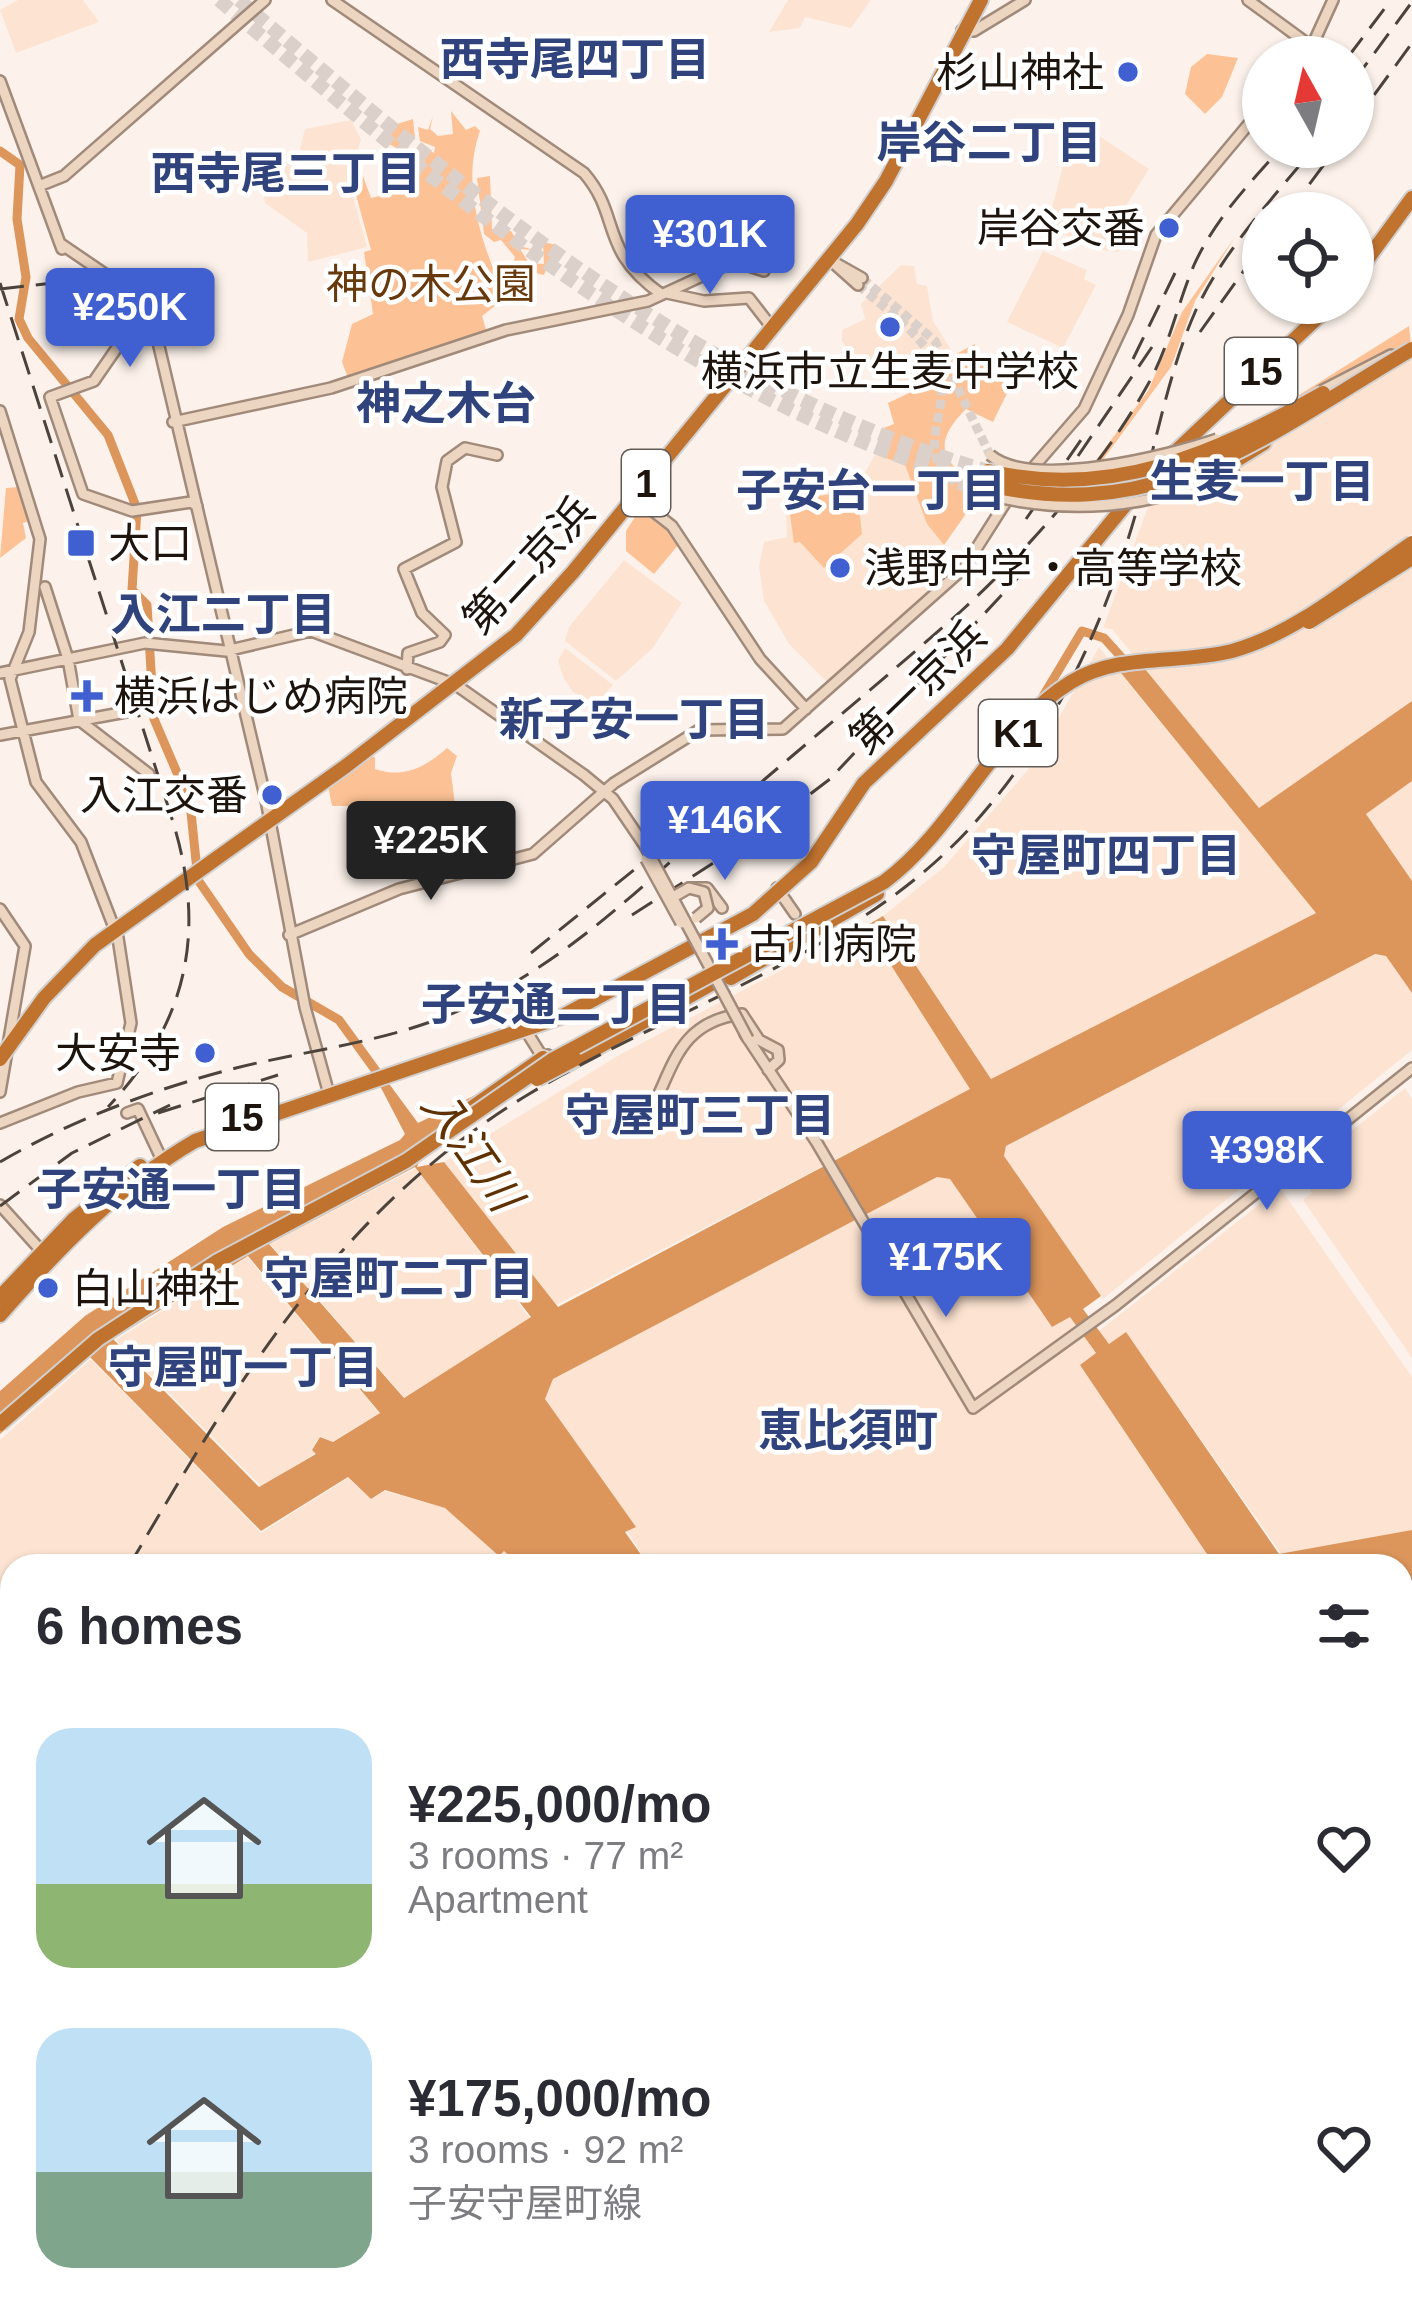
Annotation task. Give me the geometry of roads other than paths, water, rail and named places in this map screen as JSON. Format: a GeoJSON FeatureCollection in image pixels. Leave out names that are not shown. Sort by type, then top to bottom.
{"type":"FeatureCollection","features":[{"type":"Feature","properties":{"kind":"highway","name":"第二京浜"},"geometry":{"type":"LineString","coordinates":[[4,1048],[69,962],[451,685],[546,604],[830,260],[886,181],[977,0]]}},
{"type":"Feature","properties":{"kind":"highway","name":"第二京浜"},"geometry":{"type":"LineString","coordinates":[[451,685],[542,598],[770,325],[862,203],[964,31]]}},
{"type":"Feature","properties":{"kind":"highway"},"geometry":{"type":"LineString","coordinates":[[1374,246],[1412,194]]}},
{"type":"Feature","properties":{"kind":"highway","name":"第一京浜"},"geometry":{"type":"LineString","coordinates":[[0,1297],[160,1158],[205,1136],[328,1091],[561,1016],[748,917],[811,862],[864,783],[990,668],[1142,484],[1308,324]]}},
{"type":"Feature","properties":{"kind":"highway"},"geometry":{"type":"LineString","coordinates":[[1412,347],[1298,419],[1187,477],[1070,501],[983,475],[1107,479],[1161,469],[1212,450],[1412,347]]}},
{"type":"Feature","properties":{"kind":"highway"},"geometry":{"type":"LineString","coordinates":[[1070,501],[1204,466],[1335,392]]}},
{"type":"Feature","properties":{"kind":"highway","name":"K1"},"geometry":{"type":"LineString","coordinates":[[0,1428],[85,1349],[236,1250],[406,1161],[537,1069],[863,896],[920,851],[1038,710],[1068,684],[1118,663],[1239,649],[1279,632],[1412,548]]}},
{"type":"Feature","properties":{"kind":"highway","name":"K1"},"geometry":{"type":"LineString","coordinates":[[0,1428],[89,1354],[238,1255],[410,1166],[512,1092],[878,894],[924,855],[1035,723],[1071,689],[1130,668],[1227,658],[1291,631],[1412,548]]}},
{"type":"Feature","properties":{"kind":"highway"},"geometry":{"type":"LineString","coordinates":[[794,920],[872,886],[920,851]]}},
{"type":"Feature","properties":{"kind":"highway"},"geometry":{"type":"LineString","coordinates":[[512,1092],[658,1016],[712,975],[878,894]]}},
{"type":"Feature","properties":{"kind":"highway"},"geometry":{"type":"LineString","coordinates":[[406,1161],[540,1060],[557,1070],[609,1034],[738,969]]}},
{"type":"Feature","properties":{"kind":"highway","name":"第一京浜"},"geometry":{"type":"LineString","coordinates":[[0,1315],[45,1255]]}},
{"type":"Feature","properties":{"kind":"street"},"geometry":{"type":"LineString","coordinates":[[39,186],[64,176],[265,0]]}},
{"type":"Feature","properties":{"kind":"street"},"geometry":{"type":"LineString","coordinates":[[332,0],[584,173],[598,195],[618,255],[664,294],[704,301],[749,298],[770,325]]}},
{"type":"Feature","properties":{"kind":"street"},"geometry":{"type":"LineString","coordinates":[[964,31],[1025,0]]}},
{"type":"Feature","properties":{"kind":"street"},"geometry":{"type":"LineString","coordinates":[[1248,0],[1291,36]]}},
{"type":"Feature","properties":{"kind":"street"},"geometry":{"type":"LineString","coordinates":[[1317,36],[1333,0]]}},
{"type":"Feature","properties":{"kind":"street"},"geometry":{"type":"LineString","coordinates":[[0,81],[61,244],[146,307],[175,422]]}},
{"type":"Feature","properties":{"kind":"street"},"geometry":{"type":"LineString","coordinates":[[289,935],[389,892],[533,854],[603,793],[699,730],[780,731],[964,568],[1001,506],[1084,409],[1128,315],[1156,236],[1242,132]]}},
{"type":"Feature","properties":{"kind":"street"},"geometry":{"type":"LineString","coordinates":[[61,244],[149,304],[267,817],[302,996],[328,1091]]}},
{"type":"Feature","properties":{"kind":"street"},"geometry":{"type":"LineString","coordinates":[[830,260],[860,282]]}},
{"type":"Feature","properties":{"kind":"street"},"geometry":{"type":"LineString","coordinates":[[175,422],[331,388],[509,329],[638,304],[734,264],[764,271]]}},
{"type":"Feature","properties":{"kind":"street"},"geometry":{"type":"LineString","coordinates":[[146,307],[94,380],[50,397],[82,492],[136,510],[194,504]]}},
{"type":"Feature","properties":{"kind":"street"},"geometry":{"type":"LineString","coordinates":[[1335,392],[1412,347]]}},
{"type":"Feature","properties":{"kind":"street"},"geometry":{"type":"LineString","coordinates":[[0,411],[40,539],[29,632],[14,670],[20,731],[36,782],[81,842],[114,927],[131,1023],[117,1083],[78,1092],[0,1123]]}},
{"type":"Feature","properties":{"kind":"street"},"geometry":{"type":"LineString","coordinates":[[407,668],[408,653],[440,642],[445,635],[422,613],[404,569],[457,542],[442,488],[447,461],[465,448],[497,454]]}},
{"type":"Feature","properties":{"kind":"street"},"geometry":{"type":"LineString","coordinates":[[635,497],[672,526],[760,659],[806,709]]}},
{"type":"Feature","properties":{"kind":"street"},"geometry":{"type":"LineString","coordinates":[[45,587],[68,659],[79,720],[149,774]]}},
{"type":"Feature","properties":{"kind":"street"},"geometry":{"type":"LineString","coordinates":[[0,673],[149,644],[228,651],[311,631],[451,685],[555,751],[603,793],[675,896],[712,975]]}},
{"type":"Feature","properties":{"kind":"street"},"geometry":{"type":"LineString","coordinates":[[0,735],[126,712]]}},
{"type":"Feature","properties":{"kind":"street"},"geometry":{"type":"LineString","coordinates":[[642,847],[748,1039],[973,1408],[1095,1323],[1412,1071]]}},
{"type":"Feature","properties":{"kind":"street"},"geometry":{"type":"LineString","coordinates":[[675,896],[689,888],[704,892],[708,905],[700,917],[688,918],[678,906],[680,896],[686,890],[688,889],[694,886],[707,888],[722,908]]}},
{"type":"Feature","properties":{"kind":"street"},"geometry":{"type":"LineString","coordinates":[[779,891],[794,920]]}},
{"type":"Feature","properties":{"kind":"street"},"geometry":{"type":"LineString","coordinates":[[0,909],[25,946],[0,1092]]}},
{"type":"Feature","properties":{"kind":"street"},"geometry":{"type":"LineString","coordinates":[[609,1034],[701,976],[712,975]]}},
{"type":"Feature","properties":{"kind":"street"},"geometry":{"type":"LineString","coordinates":[[644,1123],[680,1044],[734,1015],[745,1016],[759,1040],[778,1049],[779,1060],[765,1066]]}},
{"type":"Feature","properties":{"kind":"street"},"geometry":{"type":"LineString","coordinates":[[524,1027],[540,1060]]}},
{"type":"Feature","properties":{"kind":"street"},"geometry":{"type":"LineString","coordinates":[[127,1113],[138,1109],[160,1158]]}},
{"type":"Feature","properties":{"kind":"street"},"geometry":{"type":"LineString","coordinates":[[0,1205],[45,1255]]}},
{"type":"Feature","properties":{"kind":"waterway","name":"入江川"},"geometry":{"type":"LineString","coordinates":[[0,151],[20,165],[17,219],[26,277],[19,319],[28,338],[108,435],[137,509],[132,590],[147,605],[154,719],[190,803],[198,880],[249,954],[282,987],[339,1020],[384,1082]]}},
{"type":"Feature","properties":{"kind":"waterway"},"geometry":{"type":"LineString","coordinates":[[1042,698],[1082,631],[1104,638],[1141,679]]}},
{"type":"Feature","properties":{"kind":"tunnel"},"geometry":{"type":"LineString","coordinates":[[219,0],[484,217],[576,284],[672,345],[772,400],[876,447],[984,484]]}},
{"type":"Feature","properties":{"kind":"tunnel"},"geometry":{"type":"LineString","coordinates":[[239,0],[498,211],[683,336],[781,389],[882,435],[988,471]]}},
{"type":"Feature","properties":{"kind":"tunnel"},"geometry":{"type":"LineString","coordinates":[[862,278],[935,341],[990,455]]}},
{"type":"Feature","properties":{"kind":"tunnel"},"geometry":{"type":"LineString","coordinates":[[858,285],[912,332],[937,366],[941,400],[935,449],[949,478],[969,490]]}},
{"type":"Feature","properties":{"kind":"railway"},"geometry":{"type":"LineString","coordinates":[[1364,36],[1391,0]]}},
{"type":"Feature","properties":{"kind":"railway"},"geometry":{"type":"LineString","coordinates":[[1374,54],[1412,2]]}},
{"type":"Feature","properties":{"kind":"railway"},"geometry":{"type":"LineString","coordinates":[[1374,95],[1412,43]]}},
{"type":"Feature","properties":{"kind":"railway"},"geometry":{"type":"LineString","coordinates":[[0,1162],[85,1119],[175,1086],[379,1037],[463,1009],[536,969],[601,922],[959,613],[1036,535],[1129,416],[1161,357],[1202,248],[1264,168]]}},
{"type":"Feature","properties":{"kind":"railway"},"geometry":{"type":"LineString","coordinates":[[136,1554],[253,1365],[348,1245],[402,1190],[462,1140],[529,1094],[766,973],[879,906],[931,866],[978,819],[1034,745],[1097,625],[1128,539],[1172,378],[1196,310],[1235,246],[1297,168]]}},
{"type":"Feature","properties":{"kind":"railway"},"geometry":{"type":"LineString","coordinates":[[1304,192],[1321,168]]}},
{"type":"Feature","properties":{"kind":"railway"},"geometry":{"type":"LineString","coordinates":[[0,289],[148,272]]}},
{"type":"Feature","properties":{"kind":"railway"},"geometry":{"type":"LineString","coordinates":[[1133,359],[1175,273]]}},
{"type":"Feature","properties":{"kind":"railway"},"geometry":{"type":"LineString","coordinates":[[1200,332],[1242,273]]}},
{"type":"Feature","properties":{"kind":"railway"},"geometry":{"type":"LineString","coordinates":[[0,283],[183,863],[188,902],[183,975],[156,1043],[108,1107]]}},
{"type":"Feature","properties":{"kind":"railway"},"geometry":{"type":"LineString","coordinates":[[1078,456],[1152,347]]}},
{"type":"Feature","properties":{"kind":"railway"},"geometry":{"type":"LineString","coordinates":[[1026,519],[1081,440]]}},
{"type":"Feature","properties":{"kind":"railway"},"geometry":{"type":"LineString","coordinates":[[632,915],[754,837],[830,779],[1026,569]]}},
{"type":"Feature","properties":{"kind":"railway"},"geometry":{"type":"LineString","coordinates":[[531,953],[666,844]]}},
{"type":"Feature","properties":{"kind":"railway"},"geometry":{"type":"LineString","coordinates":[[158,1113],[278,1075]]}},
{"type":"Feature","properties":{"kind":"railway"},"geometry":{"type":"LineString","coordinates":[[0,1206],[72,1153],[170,1105]]}},
{"type":"Feature","properties":{"kind":"place","name":"杉山神社"},"geometry":{"type":"Point","coordinates":[1128,72]}},
{"type":"Feature","properties":{"kind":"place","name":"岸谷交番"},"geometry":{"type":"Point","coordinates":[1169,228]}},
{"type":"Feature","properties":{"kind":"place","name":"横浜市立生麦中学校"},"geometry":{"type":"Point","coordinates":[890,327]}},
{"type":"Feature","properties":{"kind":"place","name":"大口"},"geometry":{"type":"Point","coordinates":[81,543]}},
{"type":"Feature","properties":{"kind":"place","name":"浅野中学・高等学校"},"geometry":{"type":"Point","coordinates":[840,568]}},
{"type":"Feature","properties":{"kind":"place","name":"横浜はじめ病院"},"geometry":{"type":"Point","coordinates":[87,696]}},
{"type":"Feature","properties":{"kind":"place","name":"入江交番"},"geometry":{"type":"Point","coordinates":[272,795]}},
{"type":"Feature","properties":{"kind":"place","name":"古川病院"},"geometry":{"type":"Point","coordinates":[722,944]}},
{"type":"Feature","properties":{"kind":"place","name":"大安寺"},"geometry":{"type":"Point","coordinates":[205,1053]}},
{"type":"Feature","properties":{"kind":"place","name":"白山神社"},"geometry":{"type":"Point","coordinates":[48,1288]}},
{"type":"Feature","properties":{"kind":"district","name":"西寺尾四丁目"},"geometry":{"type":"Point","coordinates":[575,59]}},
{"type":"Feature","properties":{"kind":"district","name":"岸谷二丁目"},"geometry":{"type":"Point","coordinates":[989,142]}},
{"type":"Feature","properties":{"kind":"district","name":"西寺尾三丁目"},"geometry":{"type":"Point","coordinates":[286,173]}},
{"type":"Feature","properties":{"kind":"district","name":"神之木台"},"geometry":{"type":"Point","coordinates":[446,403]}},
{"type":"Feature","properties":{"kind":"district","name":"生麦一丁目"},"geometry":{"type":"Point","coordinates":[1262,481]}},
{"type":"Feature","properties":{"kind":"district","name":"子安台一丁目"},"geometry":{"type":"Point","coordinates":[871,490]}},
{"type":"Feature","properties":{"kind":"district","name":"入江二丁目"},"geometry":{"type":"Point","coordinates":[223,614]}},
{"type":"Feature","properties":{"kind":"district","name":"新子安一丁目"},"geometry":{"type":"Point","coordinates":[634,719]}},
{"type":"Feature","properties":{"kind":"district","name":"守屋町四丁目"},"geometry":{"type":"Point","coordinates":[1106,855]}},
{"type":"Feature","properties":{"kind":"district","name":"子安通二丁目"},"geometry":{"type":"Point","coordinates":[556,1004]}},
{"type":"Feature","properties":{"kind":"district","name":"守屋町三丁目"},"geometry":{"type":"Point","coordinates":[700,1115]}},
{"type":"Feature","properties":{"kind":"district","name":"子安通一丁目"},"geometry":{"type":"Point","coordinates":[171,1189]}},
{"type":"Feature","properties":{"kind":"district","name":"守屋町二丁目"},"geometry":{"type":"Point","coordinates":[399,1278]}},
{"type":"Feature","properties":{"kind":"district","name":"守屋町一丁目"},"geometry":{"type":"Point","coordinates":[243,1367]}},
{"type":"Feature","properties":{"kind":"district","name":"恵比須町"},"geometry":{"type":"Point","coordinates":[848,1430]}},
{"type":"Feature","properties":{"kind":"park label","name":"神の木公園"},"geometry":{"type":"Point","coordinates":[431,284]}}]}
